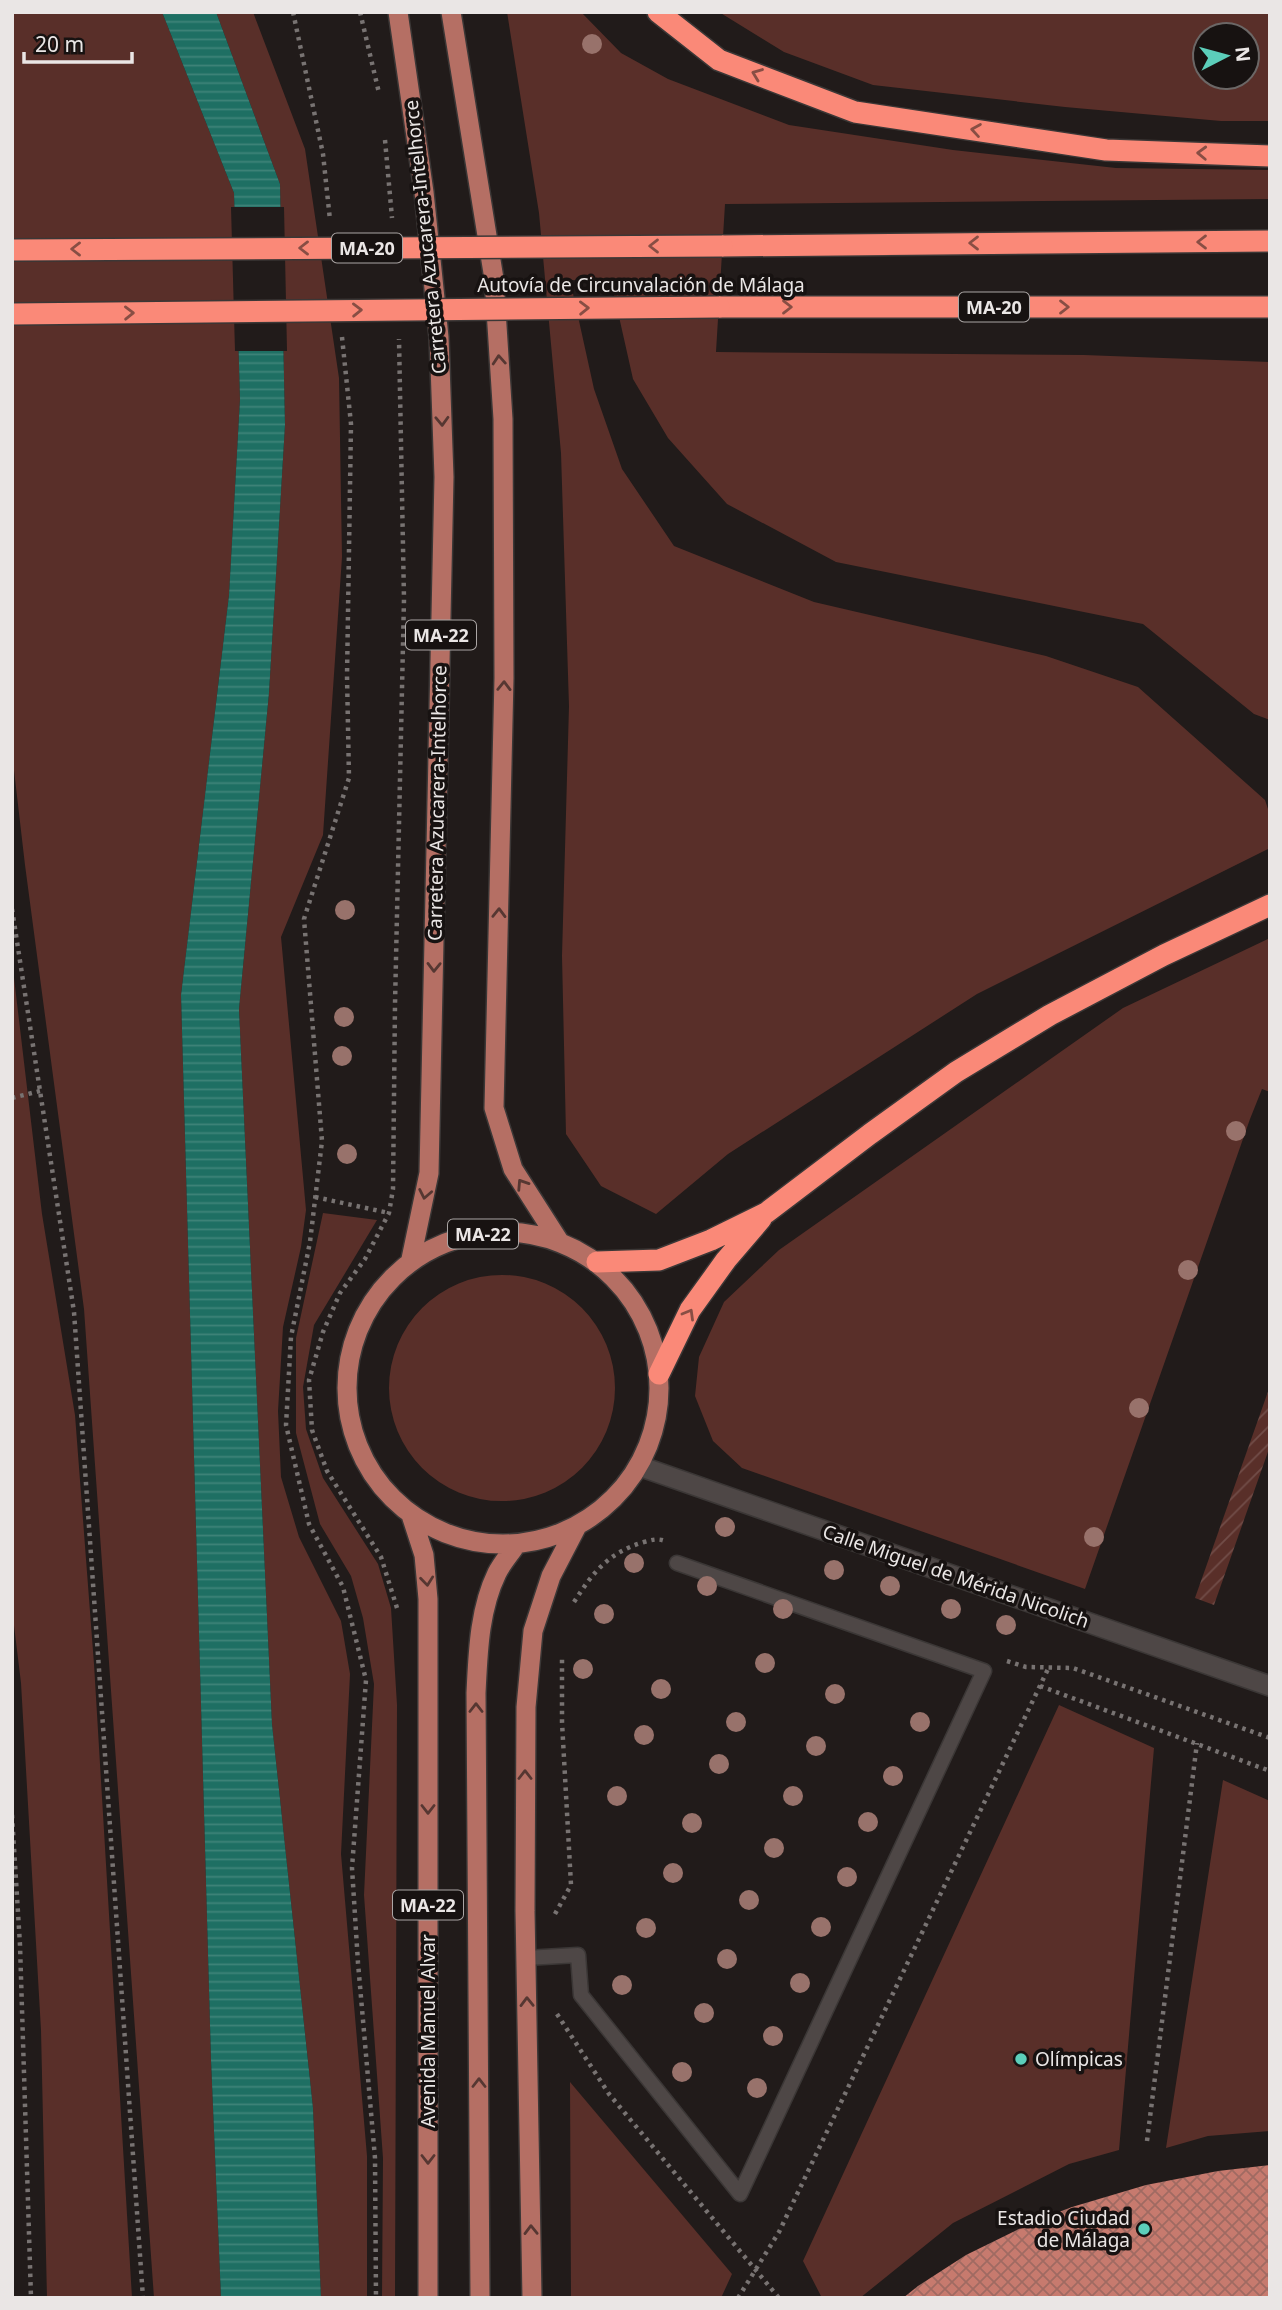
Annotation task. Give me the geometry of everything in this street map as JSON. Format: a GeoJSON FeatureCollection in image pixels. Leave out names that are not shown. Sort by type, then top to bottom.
{"type":"FeatureCollection","features":[{"type":"Feature","properties":{"kind":"highway"},"geometry":{"type":"LineString","coordinates":[[658,12],[719,60],[855,112],[1105,150],[1270,156]]}},
{"type":"Feature","properties":{"kind":"highway","name":"Autovía de Circunvalación de Málaga"},"geometry":{"type":"LineString","coordinates":[[12,250],[1270,241]]}},
{"type":"Feature","properties":{"kind":"highway","name":"Autovía de Circunvalación de Málaga"},"geometry":{"type":"LineString","coordinates":[[12,314],[719,307],[1270,307]]}},
{"type":"Feature","properties":{"kind":"highway"},"geometry":{"type":"LineString","coordinates":[[597,1262],[659,1259],[711,1240],[766,1213],[956,1072],[1050,1015],[1164,955],[1270,905]]}},
{"type":"Feature","properties":{"kind":"highway"},"geometry":{"type":"LineString","coordinates":[[659,1374],[690,1310],[726,1260],[766,1213]]}},
{"type":"Feature","properties":{"kind":"main road","name":"Carretera Azucarera-Intelhorce"},"geometry":{"type":"LineString","coordinates":[[398,12],[424,192],[439,337],[443,477],[429,1173],[411,1259]]}},
{"type":"Feature","properties":{"kind":"main road","name":"MA-22"},"geometry":{"type":"LineString","coordinates":[[451,12],[494,279],[503,419],[505,678],[494,1108],[513,1169],[559,1241]]}},
{"type":"Feature","properties":{"kind":"main road","name":"MA-22"},"geometry":{"type":"LineString","coordinates":[[509,1231],[559,1241],[597,1262],[639,1312],[659,1374],[657,1424],[642,1467],[597,1514],[577,1526],[516,1545],[460,1540],[411,1516],[362,1459],[345,1387],[363,1315],[411,1259],[457,1237],[509,1231]]}},
{"type":"Feature","properties":{"kind":"main road","name":"Avenida Manuel Alvar"},"geometry":{"type":"LineString","coordinates":[[411,1516],[424,1555],[428,1599],[428,2298]]}},
{"type":"Feature","properties":{"kind":"main road"},"geometry":{"type":"LineString","coordinates":[[532,2298],[526,1958],[526,1707],[533,1631],[551,1576],[577,1526]]}},
{"type":"Feature","properties":{"kind":"main road","name":"MA-22"},"geometry":{"type":"LineString","coordinates":[[480,2298],[476,1693],[479,1641],[487,1603],[498,1573],[516,1545]]}},
{"type":"Feature","properties":{"kind":"street","name":"Calle Miguel de Mérida Nicolich"},"geometry":{"type":"LineString","coordinates":[[642,1467],[1270,1686]]}},
{"type":"Feature","properties":{"kind":"lane"},"geometry":{"type":"LineString","coordinates":[[526,1958],[578,1955],[581,1995],[740,2194],[984,1671],[677,1563]]}},
{"type":"Feature","properties":{"kind":"path"},"geometry":{"type":"LineString","coordinates":[[293,12],[323,153],[330,221]]}},
{"type":"Feature","properties":{"kind":"path"},"geometry":{"type":"LineString","coordinates":[[360,12],[382,106]]}},
{"type":"Feature","properties":{"kind":"path"},"geometry":{"type":"LineString","coordinates":[[384,130],[392,230]]}},
{"type":"Feature","properties":{"kind":"path"},"geometry":{"type":"LineString","coordinates":[[341,329],[351,424],[347,676],[349,778],[304,919],[322,1141],[310,1242],[291,1337],[286,1425],[309,1524],[342,1587],[366,1680],[352,1868],[375,2158],[376,2298]]}},
{"type":"Feature","properties":{"kind":"path"},"geometry":{"type":"LineString","coordinates":[[398,1618],[397,1605],[381,1557],[323,1461],[312,1430],[309,1380],[323,1332],[340,1293],[365,1259],[388,1213],[393,1189],[404,599],[399,337]]}},
{"type":"Feature","properties":{"kind":"path"},"geometry":{"type":"LineString","coordinates":[[12,909],[74,1312],[143,2298]]}},
{"type":"Feature","properties":{"kind":"path"},"geometry":{"type":"LineString","coordinates":[[12,1098],[40,1091]]}},
{"type":"Feature","properties":{"kind":"path"},"geometry":{"type":"LineString","coordinates":[[315,1197],[388,1213]]}},
{"type":"Feature","properties":{"kind":"path"},"geometry":{"type":"LineString","coordinates":[[571,1606],[593,1573],[623,1548],[657,1538],[670,1543]]}},
{"type":"Feature","properties":{"kind":"path"},"geometry":{"type":"LineString","coordinates":[[551,1956],[551,1930],[557,1907],[571,1885],[562,1722],[562,1647]]}},
{"type":"Feature","properties":{"kind":"path"},"geometry":{"type":"LineString","coordinates":[[1001,1659],[1026,1667],[1073,1668],[1270,1738]]}},
{"type":"Feature","properties":{"kind":"path"},"geometry":{"type":"LineString","coordinates":[[738,2298],[779,2232],[1048,1669]]}},
{"type":"Feature","properties":{"kind":"path"},"geometry":{"type":"LineString","coordinates":[[1040,1686],[1270,1771]]}},
{"type":"Feature","properties":{"kind":"path"},"geometry":{"type":"LineString","coordinates":[[1147,2141],[1197,1743]]}},
{"type":"Feature","properties":{"kind":"path"},"geometry":{"type":"LineString","coordinates":[[12,1815],[20,1945],[31,2298]]}},
{"type":"Feature","properties":{"kind":"path"},"geometry":{"type":"LineString","coordinates":[[552,2019],[552,2006],[608,2094],[756,2267],[779,2298]]}},
{"type":"Feature","properties":{"kind":"shaded area"},"geometry":{"type":"Polygon","coordinates":[[[12,12],[162,12],[234,193],[240,399],[229,595],[181,995],[211,2060],[221,2298],[154,2298],[84,1309],[12,753],[12,12]]]}},
{"type":"Feature","properties":{"kind":"shaded area"},"geometry":{"type":"Polygon","coordinates":[[[162,12],[216,12],[280,184],[285,425],[269,693],[239,1009],[272,1724],[313,2108],[321,2298],[221,2298],[211,2060],[181,995],[229,595],[240,399],[234,193],[162,12]]]}},
{"type":"Feature","properties":{"kind":"shaded area"},"geometry":{"type":"Polygon","coordinates":[[[216,12],[253,12],[305,149],[339,378],[342,557],[323,835],[281,937],[306,1210],[301,1247],[283,1327],[278,1411],[281,1477],[299,1537],[341,1621],[350,1674],[341,1854],[367,2156],[367,2298],[321,2298],[313,2108],[272,1724],[239,1009],[269,693],[285,425],[280,184],[216,12]]]}},
{"type":"Feature","properties":{"kind":"shaded area"},"geometry":{"type":"Polygon","coordinates":[[[507,12],[581,12],[621,53],[668,79],[789,125],[953,150],[1116,168],[1270,170],[1270,199],[725,204],[716,352],[1084,355],[1270,362],[1270,720],[1254,714],[1143,624],[836,562],[727,504],[668,438],[633,379],[611,281],[570,280],[594,389],[622,469],[674,546],[814,602],[1046,656],[1138,687],[1265,800],[1270,815],[1270,848],[977,994],[728,1154],[656,1214],[601,1186],[566,1134],[562,956],[569,706],[561,453],[539,213],[507,12]]]}},
{"type":"Feature","properties":{"kind":"shaded area"},"geometry":{"type":"Polygon","coordinates":[[[719,12],[1270,12],[1270,121],[1221,121],[1065,107],[873,85],[784,52],[719,12]]]}},
{"type":"Feature","properties":{"kind":"shaded area"},"geometry":{"type":"Polygon","coordinates":[[[1270,938],[1270,1092],[1262,1089],[1250,1119],[1085,1589],[742,1468],[713,1441],[695,1396],[699,1357],[724,1302],[779,1250],[1123,1008],[1270,938]]]}},
{"type":"Feature","properties":{"kind":"shaded area"},"geometry":{"type":"Polygon","coordinates":[[[12,961],[42,1214],[75,1415],[94,1664],[132,2298],[47,2298],[41,2030],[21,1683],[12,1609],[12,961]]]}},
{"type":"Feature","properties":{"kind":"shaded area"},"geometry":{"type":"Polygon","coordinates":[[[323,1213],[377,1220],[314,1325],[303,1387],[306,1429],[323,1478],[378,1564],[391,1608],[397,1705],[395,2298],[382,2298],[383,2158],[364,1895],[374,1684],[363,1618],[351,1576],[320,1524],[296,1433],[296,1338],[323,1213]]]}},
{"type":"Feature","properties":{"kind":"shaded area"},"geometry":{"type":"Polygon","coordinates":[[[502,1275],[524,1277],[545,1284],[565,1294],[582,1308],[596,1325],[606,1345],[613,1366],[613,1410],[606,1431],[596,1451],[582,1468],[565,1482],[545,1492],[524,1499],[502,1501],[480,1499],[459,1492],[439,1482],[422,1468],[408,1451],[398,1431],[391,1410],[389,1388],[391,1366],[398,1345],[408,1325],[422,1308],[439,1294],[459,1284],[480,1277],[502,1275]]]}},
{"type":"Feature","properties":{"kind":"shaded area"},"geometry":{"type":"Polygon","coordinates":[[[1270,1386],[1270,1446],[1214,1605],[1195,1598],[1270,1386]]]}},
{"type":"Feature","properties":{"kind":"shaded area"},"geometry":{"type":"Polygon","coordinates":[[[1059,1705],[1154,1748],[1119,2150],[1069,2164],[953,2223],[860,2298],[822,2298],[803,2261],[1059,1705]]]}},
{"type":"Feature","properties":{"kind":"shaded area"},"geometry":{"type":"Polygon","coordinates":[[[1223,1780],[1270,1801],[1270,2131],[1208,2136],[1166,2148],[1223,1780]]]}},
{"type":"Feature","properties":{"kind":"shaded area"},"geometry":{"type":"Polygon","coordinates":[[[570,2082],[732,2274],[721,2298],[571,2298],[570,2082]]]}},
{"type":"Feature","properties":{"kind":"pier"},"geometry":{"type":"Polygon","coordinates":[[[231,207],[284,207],[287,351],[235,351],[231,207]]]}},
{"type":"Feature","properties":{"kind":"building","name":"Estadio Ciudad de Málaga"},"geometry":{"type":"Polygon","coordinates":[[[1270,2165],[1270,2298],[903,2298],[966,2255],[1035,2221],[1072,2207],[1146,2185],[1218,2171],[1270,2165]]]}},
{"type":"Feature","properties":{"kind":"place","name":"Olímpicas"},"geometry":{"type":"Point","coordinates":[1021,2059]}},
{"type":"Feature","properties":{"kind":"place","name":"Estadio Ciudad de Málaga"},"geometry":{"type":"Point","coordinates":[1144,2229]}}]}
